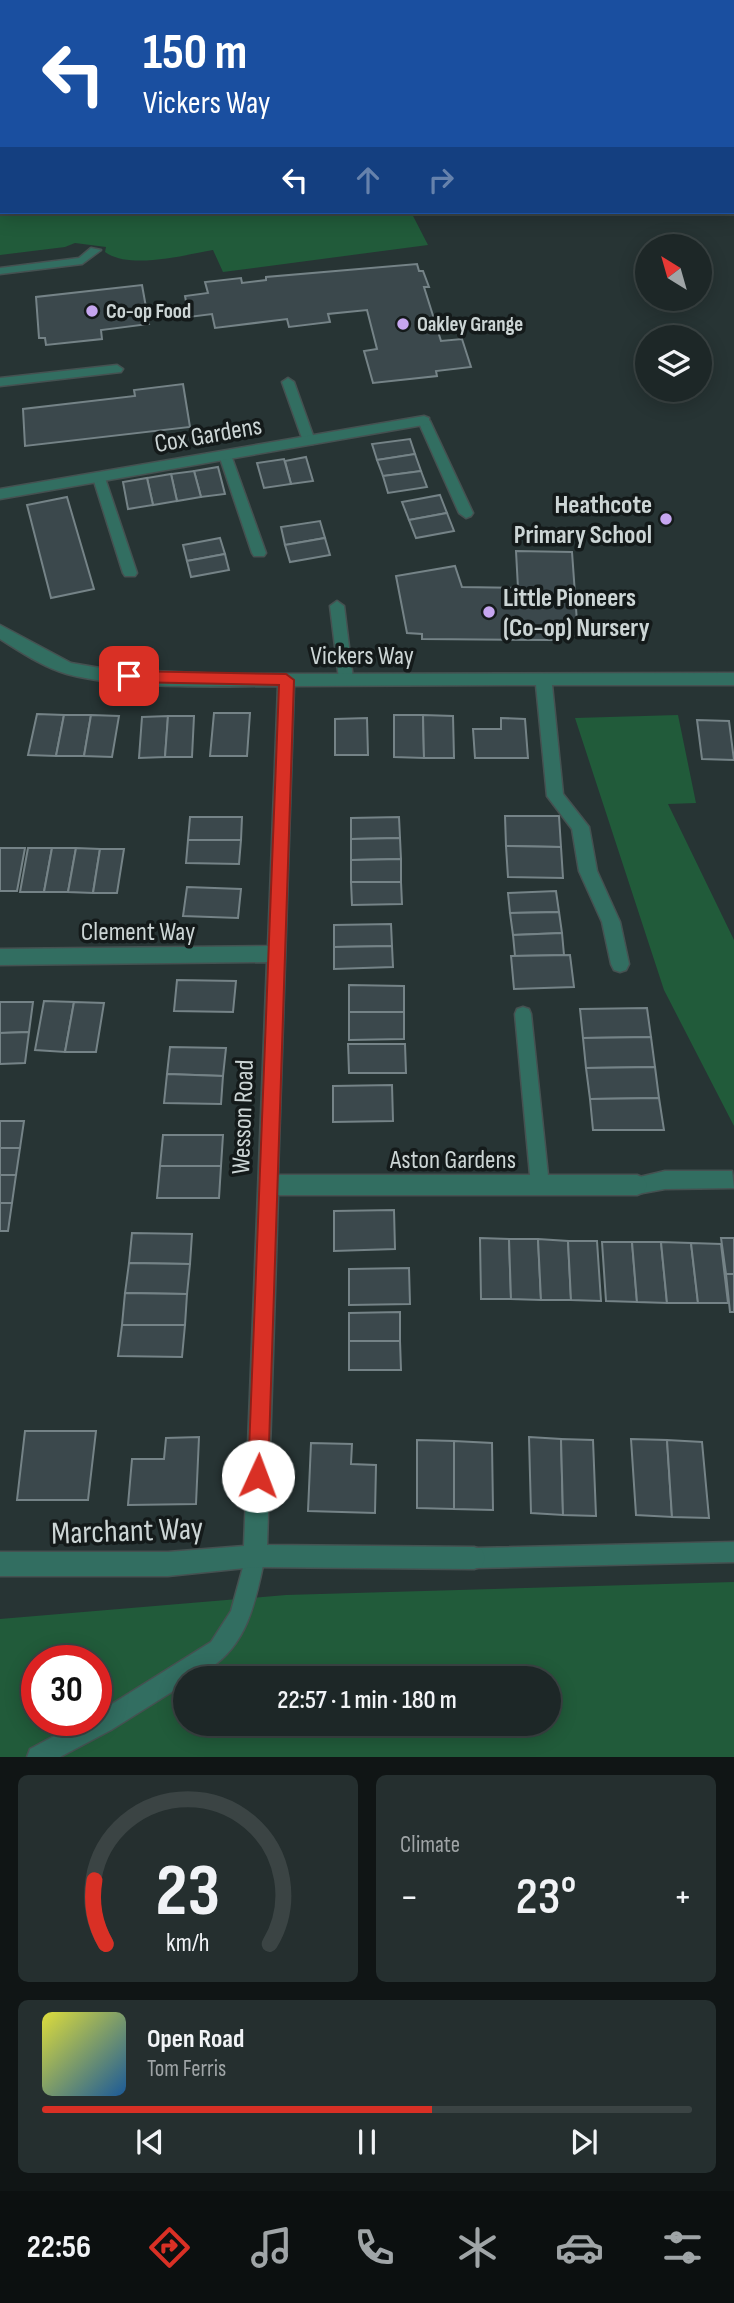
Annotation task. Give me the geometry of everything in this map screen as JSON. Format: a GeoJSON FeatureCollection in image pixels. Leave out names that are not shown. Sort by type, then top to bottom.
{"type":"FeatureCollection","features":[{"type":"Feature","properties":{"kind":"street","name":"Cox Gardens"},"geometry":{"type":"LineString","coordinates":[[0,494],[424,421]]}},
{"type":"Feature","properties":{"kind":"street","name":"Vickers Way"},"geometry":{"type":"LineString","coordinates":[[0,631],[35,653],[68,668],[106,676],[286,680],[734,679]]}},
{"type":"Feature","properties":{"kind":"street"},"geometry":{"type":"LineString","coordinates":[[542,678],[555,796],[580,827],[588,872],[611,922],[620,964]]}},
{"type":"Feature","properties":{"kind":"street","name":"Wesson Road"},"geometry":{"type":"LineString","coordinates":[[255,1556],[286,680]]}},
{"type":"Feature","properties":{"kind":"street","name":"Clement Way"},"geometry":{"type":"LineString","coordinates":[[0,957],[275,954]]}},
{"type":"Feature","properties":{"kind":"street","name":"Aston Gardens"},"geometry":{"type":"LineString","coordinates":[[268,1185],[637,1185]]}},
{"type":"Feature","properties":{"kind":"street"},"geometry":{"type":"LineString","coordinates":[[255,1556],[474,1558]]}},
{"type":"Feature","properties":{"kind":"street","name":"Marchant Way"},"geometry":{"type":"LineString","coordinates":[[0,1564],[168,1564],[255,1556]]}},
{"type":"Feature","properties":{"kind":"lane"},"geometry":{"type":"LineString","coordinates":[[0,271],[74,262],[87,258],[95,250]]}},
{"type":"Feature","properties":{"kind":"lane"},"geometry":{"type":"LineString","coordinates":[[0,382],[117,369]]}},
{"type":"Feature","properties":{"kind":"lane"},"geometry":{"type":"LineString","coordinates":[[288,382],[309,441]]}},
{"type":"Feature","properties":{"kind":"lane"},"geometry":{"type":"LineString","coordinates":[[424,421],[466,513]]}},
{"type":"Feature","properties":{"kind":"lane"},"geometry":{"type":"LineString","coordinates":[[225,456],[259,552]]}},
{"type":"Feature","properties":{"kind":"lane"},"geometry":{"type":"LineString","coordinates":[[99,478],[130,573]]}},
{"type":"Feature","properties":{"kind":"lane"},"geometry":{"type":"LineString","coordinates":[[337,606],[346,680]]}},
{"type":"Feature","properties":{"kind":"lane"},"geometry":{"type":"LineString","coordinates":[[523,1014],[540,1185]]}},
{"type":"Feature","properties":{"kind":"lane"},"geometry":{"type":"LineString","coordinates":[[637,1185],[665,1180],[732,1180]]}},
{"type":"Feature","properties":{"kind":"lane"},"geometry":{"type":"LineString","coordinates":[[474,1558],[734,1552]]}},
{"type":"Feature","properties":{"kind":"lane","name":"Wesson Road"},"geometry":{"type":"LineString","coordinates":[[38,1757],[103,1722],[219,1650],[241,1615],[255,1556]]}},
{"type":"Feature","properties":{"kind":"green space"},"geometry":{"type":"Polygon","coordinates":[[[0,214],[412,214],[428,245],[223,272],[213,250],[143,261],[116,257],[105,252],[106,247],[75,243],[65,247],[0,255],[0,214]]]}},
{"type":"Feature","properties":{"kind":"green space"},"geometry":{"type":"Polygon","coordinates":[[[678,715],[696,803],[668,804],[734,940],[734,1126],[664,990],[575,718],[678,715]]]}},
{"type":"Feature","properties":{"kind":"green space"},"geometry":{"type":"Polygon","coordinates":[[[734,1582],[734,1757],[0,1757],[0,1619],[286,1595],[734,1582]]]}},
{"type":"Feature","properties":{"kind":"building","name":"Oakley Grange"},"geometry":{"type":"Polygon","coordinates":[[[417,264],[429,287],[424,287],[441,341],[462,339],[471,367],[436,371],[437,376],[373,383],[364,351],[377,349],[367,310],[328,314],[330,322],[289,327],[287,319],[215,328],[212,314],[189,317],[185,296],[208,293],[205,282],[241,278],[242,283],[266,280],[266,277],[417,264]]]}},
{"type":"Feature","properties":{"kind":"building","name":"Co-op Food"},"geometry":{"type":"Polygon","coordinates":[[[142,285],[149,324],[101,330],[102,339],[46,345],[45,338],[39,338],[36,297],[142,285]]]}},
{"type":"Feature","properties":{"kind":"building"},"geometry":{"type":"Polygon","coordinates":[[[183,384],[190,427],[25,446],[23,409],[135,396],[134,390],[183,384]]]}},
{"type":"Feature","properties":{"kind":"building"},"geometry":{"type":"Polygon","coordinates":[[[410,439],[415,454],[377,460],[372,444],[410,439]]]}},
{"type":"Feature","properties":{"kind":"building"},"geometry":{"type":"Polygon","coordinates":[[[415,454],[421,471],[383,476],[377,460],[415,454]]]}},
{"type":"Feature","properties":{"kind":"building"},"geometry":{"type":"Polygon","coordinates":[[[306,457],[313,481],[291,484],[285,461],[306,457]]]}},
{"type":"Feature","properties":{"kind":"building"},"geometry":{"type":"Polygon","coordinates":[[[284,459],[291,484],[264,488],[257,463],[284,459]]]}},
{"type":"Feature","properties":{"kind":"building"},"geometry":{"type":"Polygon","coordinates":[[[218,467],[225,494],[201,497],[194,471],[218,467]]]}},
{"type":"Feature","properties":{"kind":"building"},"geometry":{"type":"Polygon","coordinates":[[[194,471],[201,497],[177,501],[171,474],[194,471]]]}},
{"type":"Feature","properties":{"kind":"building"},"geometry":{"type":"Polygon","coordinates":[[[421,471],[427,487],[388,493],[383,476],[421,471]]]}},
{"type":"Feature","properties":{"kind":"building"},"geometry":{"type":"Polygon","coordinates":[[[171,474],[177,501],[153,505],[147,478],[171,474]]]}},
{"type":"Feature","properties":{"kind":"building"},"geometry":{"type":"Polygon","coordinates":[[[147,478],[153,505],[128,509],[123,482],[147,478]]]}},
{"type":"Feature","properties":{"kind":"building"},"geometry":{"type":"Polygon","coordinates":[[[440,495],[447,513],[409,520],[402,502],[440,495]]]}},
{"type":"Feature","properties":{"kind":"building"},"geometry":{"type":"Polygon","coordinates":[[[67,497],[94,589],[51,598],[27,505],[67,497]]]}},
{"type":"Feature","properties":{"kind":"building"},"geometry":{"type":"Polygon","coordinates":[[[447,513],[454,531],[416,538],[409,520],[447,513]]]}},
{"type":"Feature","properties":{"kind":"building"},"geometry":{"type":"Polygon","coordinates":[[[320,521],[325,538],[285,545],[281,527],[320,521]]]}},
{"type":"Feature","properties":{"kind":"building"},"geometry":{"type":"Polygon","coordinates":[[[220,538],[225,554],[187,561],[183,545],[220,538]]]}},
{"type":"Feature","properties":{"kind":"building"},"geometry":{"type":"Polygon","coordinates":[[[325,538],[330,555],[290,562],[285,545],[325,538]]]}},
{"type":"Feature","properties":{"kind":"building","name":"Little Pioneers (Co-op) Nursery"},"geometry":{"type":"Polygon","coordinates":[[[516,551],[572,552],[578,636],[551,635],[552,640],[422,639],[422,634],[407,633],[396,576],[455,566],[462,587],[518,588],[516,551]]]}},
{"type":"Feature","properties":{"kind":"building"},"geometry":{"type":"Polygon","coordinates":[[[225,554],[229,570],[191,577],[187,561],[225,554]]]}},
{"type":"Feature","properties":{"kind":"building"},"geometry":{"type":"Polygon","coordinates":[[[214,713],[250,713],[247,756],[210,756],[214,713]]]}},
{"type":"Feature","properties":{"kind":"building"},"geometry":{"type":"Polygon","coordinates":[[[37,714],[64,715],[56,756],[28,755],[37,714]]]}},
{"type":"Feature","properties":{"kind":"building"},"geometry":{"type":"Polygon","coordinates":[[[64,715],[91,715],[84,756],[56,756],[64,715]]]}},
{"type":"Feature","properties":{"kind":"building"},"geometry":{"type":"Polygon","coordinates":[[[91,715],[119,716],[112,757],[84,756],[91,715]]]}},
{"type":"Feature","properties":{"kind":"building"},"geometry":{"type":"Polygon","coordinates":[[[394,715],[423,715],[424,758],[394,757],[394,715]]]}},
{"type":"Feature","properties":{"kind":"building"},"geometry":{"type":"Polygon","coordinates":[[[423,715],[453,716],[454,758],[424,758],[423,715]]]}},
{"type":"Feature","properties":{"kind":"building"},"geometry":{"type":"Polygon","coordinates":[[[168,716],[165,757],[139,758],[142,717],[168,716]]]}},
{"type":"Feature","properties":{"kind":"building"},"geometry":{"type":"Polygon","coordinates":[[[168,716],[194,716],[192,757],[165,757],[168,716]]]}},
{"type":"Feature","properties":{"kind":"building"},"geometry":{"type":"Polygon","coordinates":[[[367,718],[368,755],[335,755],[335,719],[367,718]]]}},
{"type":"Feature","properties":{"kind":"building"},"geometry":{"type":"Polygon","coordinates":[[[501,718],[525,719],[528,758],[475,758],[473,729],[501,729],[501,718]]]}},
{"type":"Feature","properties":{"kind":"building"},"geometry":{"type":"Polygon","coordinates":[[[697,720],[729,721],[734,760],[702,759],[697,720]]]}},
{"type":"Feature","properties":{"kind":"building"},"geometry":{"type":"Polygon","coordinates":[[[505,816],[559,816],[561,847],[506,846],[505,816]]]}},
{"type":"Feature","properties":{"kind":"building"},"geometry":{"type":"Polygon","coordinates":[[[190,817],[242,817],[241,840],[188,840],[190,817]]]}},
{"type":"Feature","properties":{"kind":"building"},"geometry":{"type":"Polygon","coordinates":[[[399,817],[400,838],[351,839],[351,818],[399,817]]]}},
{"type":"Feature","properties":{"kind":"building"},"geometry":{"type":"Polygon","coordinates":[[[400,838],[401,859],[351,860],[351,839],[400,838]]]}},
{"type":"Feature","properties":{"kind":"building"},"geometry":{"type":"Polygon","coordinates":[[[188,840],[241,840],[239,864],[186,863],[188,840]]]}},
{"type":"Feature","properties":{"kind":"building"},"geometry":{"type":"Polygon","coordinates":[[[506,846],[561,847],[563,878],[508,877],[506,846]]]}},
{"type":"Feature","properties":{"kind":"building"},"geometry":{"type":"Polygon","coordinates":[[[0,848],[25,848],[17,891],[0,891],[0,848]]]}},
{"type":"Feature","properties":{"kind":"building"},"geometry":{"type":"Polygon","coordinates":[[[28,848],[52,848],[44,892],[20,892],[28,848]]]}},
{"type":"Feature","properties":{"kind":"building"},"geometry":{"type":"Polygon","coordinates":[[[52,848],[76,848],[68,892],[44,892],[52,848]]]}},
{"type":"Feature","properties":{"kind":"building"},"geometry":{"type":"Polygon","coordinates":[[[76,848],[100,849],[93,893],[68,892],[76,848]]]}},
{"type":"Feature","properties":{"kind":"building"},"geometry":{"type":"Polygon","coordinates":[[[100,849],[124,849],[117,893],[93,893],[100,849]]]}},
{"type":"Feature","properties":{"kind":"building"},"geometry":{"type":"Polygon","coordinates":[[[401,859],[401,882],[351,882],[351,860],[401,859]]]}},
{"type":"Feature","properties":{"kind":"building"},"geometry":{"type":"Polygon","coordinates":[[[351,882],[401,882],[402,904],[352,905],[351,882]]]}},
{"type":"Feature","properties":{"kind":"building"},"geometry":{"type":"Polygon","coordinates":[[[187,887],[241,889],[238,918],[183,916],[187,887]]]}},
{"type":"Feature","properties":{"kind":"building"},"geometry":{"type":"Polygon","coordinates":[[[556,891],[559,912],[510,913],[508,893],[556,891]]]}},
{"type":"Feature","properties":{"kind":"building"},"geometry":{"type":"Polygon","coordinates":[[[559,912],[562,933],[513,935],[510,913],[559,912]]]}},
{"type":"Feature","properties":{"kind":"building"},"geometry":{"type":"Polygon","coordinates":[[[391,924],[392,946],[334,947],[334,925],[391,924]]]}},
{"type":"Feature","properties":{"kind":"building"},"geometry":{"type":"Polygon","coordinates":[[[562,933],[564,955],[515,956],[513,935],[562,933]]]}},
{"type":"Feature","properties":{"kind":"building"},"geometry":{"type":"Polygon","coordinates":[[[392,946],[393,967],[334,969],[334,947],[392,946]]]}},
{"type":"Feature","properties":{"kind":"building"},"geometry":{"type":"Polygon","coordinates":[[[570,955],[574,987],[514,989],[511,956],[570,955]]]}},
{"type":"Feature","properties":{"kind":"building"},"geometry":{"type":"Polygon","coordinates":[[[177,980],[236,981],[233,1012],[174,1011],[177,980]]]}},
{"type":"Feature","properties":{"kind":"building"},"geometry":{"type":"Polygon","coordinates":[[[349,985],[404,986],[404,1012],[349,1012],[349,985]]]}},
{"type":"Feature","properties":{"kind":"building"},"geometry":{"type":"Polygon","coordinates":[[[44,1001],[74,1002],[65,1052],[35,1050],[44,1001]]]}},
{"type":"Feature","properties":{"kind":"building"},"geometry":{"type":"Polygon","coordinates":[[[0,1002],[33,1002],[29,1032],[0,1033],[0,1002]]]}},
{"type":"Feature","properties":{"kind":"building"},"geometry":{"type":"Polygon","coordinates":[[[74,1002],[104,1003],[96,1052],[65,1052],[74,1002]]]}},
{"type":"Feature","properties":{"kind":"building"},"geometry":{"type":"Polygon","coordinates":[[[647,1008],[651,1037],[583,1038],[580,1009],[647,1008]]]}},
{"type":"Feature","properties":{"kind":"building"},"geometry":{"type":"Polygon","coordinates":[[[349,1012],[404,1012],[404,1039],[349,1040],[349,1012]]]}},
{"type":"Feature","properties":{"kind":"building"},"geometry":{"type":"Polygon","coordinates":[[[29,1032],[25,1063],[0,1064],[0,1033],[29,1032]]]}},
{"type":"Feature","properties":{"kind":"building"},"geometry":{"type":"Polygon","coordinates":[[[651,1037],[655,1067],[586,1068],[583,1038],[651,1037]]]}},
{"type":"Feature","properties":{"kind":"building"},"geometry":{"type":"Polygon","coordinates":[[[348,1044],[405,1044],[406,1073],[349,1073],[348,1044]]]}},
{"type":"Feature","properties":{"kind":"building"},"geometry":{"type":"Polygon","coordinates":[[[170,1047],[226,1048],[223,1076],[167,1074],[170,1047]]]}},
{"type":"Feature","properties":{"kind":"building"},"geometry":{"type":"Polygon","coordinates":[[[655,1067],[659,1098],[590,1099],[586,1068],[655,1067]]]}},
{"type":"Feature","properties":{"kind":"building"},"geometry":{"type":"Polygon","coordinates":[[[167,1074],[223,1076],[221,1104],[164,1103],[167,1074]]]}},
{"type":"Feature","properties":{"kind":"building"},"geometry":{"type":"Polygon","coordinates":[[[392,1085],[393,1121],[333,1122],[333,1086],[392,1085]]]}},
{"type":"Feature","properties":{"kind":"building"},"geometry":{"type":"Polygon","coordinates":[[[659,1098],[664,1130],[593,1130],[590,1099],[659,1098]]]}},
{"type":"Feature","properties":{"kind":"building"},"geometry":{"type":"Polygon","coordinates":[[[0,1121],[24,1121],[20,1148],[0,1148],[0,1121]]]}},
{"type":"Feature","properties":{"kind":"building"},"geometry":{"type":"Polygon","coordinates":[[[163,1135],[223,1135],[221,1166],[160,1166],[163,1135]]]}},
{"type":"Feature","properties":{"kind":"building"},"geometry":{"type":"Polygon","coordinates":[[[0,1148],[20,1148],[16,1175],[0,1175],[0,1148]]]}},
{"type":"Feature","properties":{"kind":"building"},"geometry":{"type":"Polygon","coordinates":[[[160,1166],[221,1166],[219,1198],[157,1198],[160,1166]]]}},
{"type":"Feature","properties":{"kind":"building"},"geometry":{"type":"Polygon","coordinates":[[[0,1175],[16,1175],[12,1203],[0,1203],[0,1175]]]}},
{"type":"Feature","properties":{"kind":"building"},"geometry":{"type":"Polygon","coordinates":[[[0,1203],[12,1203],[8,1231],[0,1231],[0,1203]]]}},
{"type":"Feature","properties":{"kind":"building"},"geometry":{"type":"Polygon","coordinates":[[[394,1210],[395,1249],[334,1251],[334,1211],[394,1210]]]}},
{"type":"Feature","properties":{"kind":"building"},"geometry":{"type":"Polygon","coordinates":[[[132,1233],[192,1234],[190,1264],[129,1263],[132,1233]]]}},
{"type":"Feature","properties":{"kind":"building"},"geometry":{"type":"Polygon","coordinates":[[[480,1238],[509,1239],[511,1299],[481,1299],[480,1238]]]}},
{"type":"Feature","properties":{"kind":"building"},"geometry":{"type":"Polygon","coordinates":[[[721,1238],[734,1238],[734,1274],[726,1274],[721,1238]]]}},
{"type":"Feature","properties":{"kind":"building"},"geometry":{"type":"Polygon","coordinates":[[[509,1239],[538,1239],[541,1300],[511,1299],[509,1239]]]}},
{"type":"Feature","properties":{"kind":"building"},"geometry":{"type":"Polygon","coordinates":[[[538,1239],[568,1241],[571,1300],[541,1300],[538,1239]]]}},
{"type":"Feature","properties":{"kind":"building"},"geometry":{"type":"Polygon","coordinates":[[[568,1241],[597,1241],[601,1301],[571,1300],[568,1241]]]}},
{"type":"Feature","properties":{"kind":"building"},"geometry":{"type":"Polygon","coordinates":[[[602,1242],[632,1242],[637,1302],[606,1301],[602,1242]]]}},
{"type":"Feature","properties":{"kind":"building"},"geometry":{"type":"Polygon","coordinates":[[[632,1242],[661,1242],[667,1303],[637,1302],[632,1242]]]}},
{"type":"Feature","properties":{"kind":"building"},"geometry":{"type":"Polygon","coordinates":[[[661,1242],[691,1243],[698,1303],[667,1303],[661,1242]]]}},
{"type":"Feature","properties":{"kind":"building"},"geometry":{"type":"Polygon","coordinates":[[[691,1243],[721,1244],[728,1303],[698,1303],[691,1243]]]}},
{"type":"Feature","properties":{"kind":"building"},"geometry":{"type":"Polygon","coordinates":[[[129,1263],[190,1264],[187,1294],[125,1293],[129,1263]]]}},
{"type":"Feature","properties":{"kind":"building"},"geometry":{"type":"Polygon","coordinates":[[[409,1268],[410,1304],[349,1305],[349,1269],[409,1268]]]}},
{"type":"Feature","properties":{"kind":"building"},"geometry":{"type":"Polygon","coordinates":[[[726,1274],[734,1274],[734,1312],[730,1312],[726,1274]]]}},
{"type":"Feature","properties":{"kind":"building"},"geometry":{"type":"Polygon","coordinates":[[[125,1293],[187,1294],[185,1325],[122,1325],[125,1293]]]}},
{"type":"Feature","properties":{"kind":"building"},"geometry":{"type":"Polygon","coordinates":[[[400,1312],[400,1341],[349,1341],[349,1313],[400,1312]]]}},
{"type":"Feature","properties":{"kind":"building"},"geometry":{"type":"Polygon","coordinates":[[[122,1325],[185,1325],[182,1357],[118,1356],[122,1325]]]}},
{"type":"Feature","properties":{"kind":"building"},"geometry":{"type":"Polygon","coordinates":[[[349,1341],[400,1341],[401,1370],[349,1370],[349,1341]]]}},
{"type":"Feature","properties":{"kind":"building"},"geometry":{"type":"Polygon","coordinates":[[[25,1431],[96,1431],[88,1500],[17,1500],[25,1431]]]}},
{"type":"Feature","properties":{"kind":"building"},"geometry":{"type":"Polygon","coordinates":[[[199,1437],[196,1504],[128,1505],[132,1459],[164,1459],[166,1438],[199,1437]]]}},
{"type":"Feature","properties":{"kind":"building"},"geometry":{"type":"Polygon","coordinates":[[[529,1437],[561,1439],[563,1515],[531,1513],[529,1437]]]}},
{"type":"Feature","properties":{"kind":"building"},"geometry":{"type":"Polygon","coordinates":[[[561,1439],[593,1440],[596,1516],[563,1515],[561,1439]]]}},
{"type":"Feature","properties":{"kind":"building"},"geometry":{"type":"Polygon","coordinates":[[[631,1439],[667,1440],[672,1517],[636,1515],[631,1439]]]}},
{"type":"Feature","properties":{"kind":"building"},"geometry":{"type":"Polygon","coordinates":[[[417,1440],[454,1441],[454,1509],[417,1508],[417,1440]]]}},
{"type":"Feature","properties":{"kind":"building"},"geometry":{"type":"Polygon","coordinates":[[[667,1440],[702,1442],[709,1518],[672,1517],[667,1440]]]}},
{"type":"Feature","properties":{"kind":"building"},"geometry":{"type":"Polygon","coordinates":[[[454,1441],[492,1443],[493,1510],[454,1509],[454,1441]]]}},
{"type":"Feature","properties":{"kind":"building"},"geometry":{"type":"Polygon","coordinates":[[[311,1443],[352,1444],[351,1464],[376,1465],[375,1513],[308,1511],[311,1443]]]}},
{"type":"Feature","properties":{"kind":"place","name":"Co-op Food"},"geometry":{"type":"Point","coordinates":[92,311]}},
{"type":"Feature","properties":{"kind":"place","name":"Oakley Grange"},"geometry":{"type":"Point","coordinates":[403,324]}},
{"type":"Feature","properties":{"kind":"place","name":"Heathcote Primary School"},"geometry":{"type":"Point","coordinates":[666,519]}},
{"type":"Feature","properties":{"kind":"place","name":"Little Pioneers (Co-op) Nursery"},"geometry":{"type":"Point","coordinates":[489,612]}},
{"type":"Feature","properties":{"kind":"route"},"geometry":{"type":"LineString","coordinates":[[129,676],[286,680],[258,1476]]}}]}
